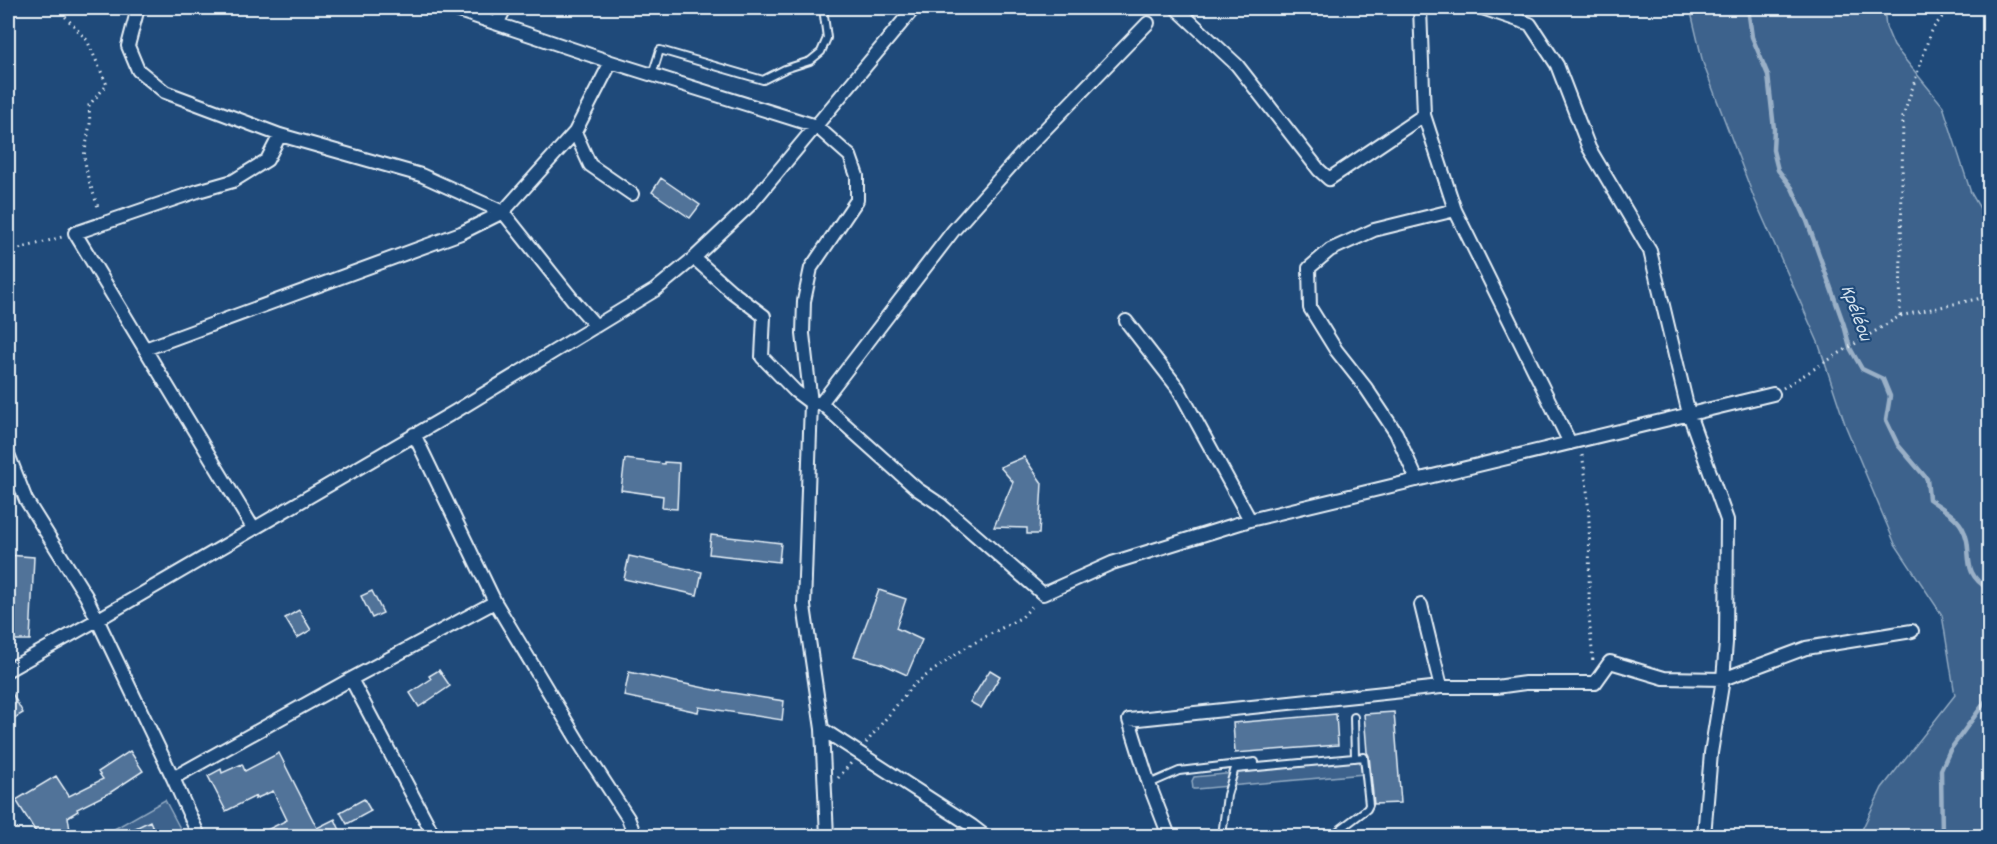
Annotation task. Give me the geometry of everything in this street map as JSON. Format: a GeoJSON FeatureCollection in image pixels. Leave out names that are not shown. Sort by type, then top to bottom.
{"type":"FeatureCollection","features":[{"type":"Feature","properties":{"kind":"street"},"geometry":{"type":"LineString","coordinates":[[138,8],[128,46],[138,70],[165,92],[280,135],[421,175],[503,212],[596,326]]}},
{"type":"Feature","properties":{"kind":"street"},"geometry":{"type":"LineString","coordinates":[[450,8],[498,22],[611,62],[816,126],[850,156],[857,176],[857,200],[812,268],[804,301],[803,334],[816,403],[804,606],[822,729],[827,837]]}},
{"type":"Feature","properties":{"kind":"street"},"geometry":{"type":"LineString","coordinates":[[498,22],[505,8]]}},
{"type":"Feature","properties":{"kind":"street"},"geometry":{"type":"LineString","coordinates":[[8,670],[97,621],[656,290],[751,204],[914,8]]}},
{"type":"Feature","properties":{"kind":"street"},"geometry":{"type":"LineString","coordinates":[[1176,8],[1237,65],[1319,170],[1329,179],[1424,115]]}},
{"type":"Feature","properties":{"kind":"street"},"geometry":{"type":"LineString","coordinates":[[1420,8],[1424,115],[1455,210],[1574,442]]}},
{"type":"Feature","properties":{"kind":"street"},"geometry":{"type":"LineString","coordinates":[[1482,8],[1530,24],[1557,65],[1589,148],[1650,251],[1689,414],[1727,520],[1726,643],[1704,837]]}},
{"type":"Feature","properties":{"kind":"street"},"geometry":{"type":"LineString","coordinates":[[816,403],[960,223],[1025,150],[1148,23]]}},
{"type":"Feature","properties":{"kind":"street"},"geometry":{"type":"LineString","coordinates":[[145,349],[461,233],[503,212],[574,132],[611,62]]}},
{"type":"Feature","properties":{"kind":"street"},"geometry":{"type":"LineString","coordinates":[[574,132],[590,165],[632,194]]}},
{"type":"Feature","properties":{"kind":"street"},"geometry":{"type":"LineString","coordinates":[[253,528],[75,233],[198,191],[233,182],[267,160],[280,135]]}},
{"type":"Feature","properties":{"kind":"street"},"geometry":{"type":"LineString","coordinates":[[1417,480],[1396,433],[1366,388],[1336,350],[1310,308],[1309,268],[1330,250],[1374,230],[1455,210]]}},
{"type":"Feature","properties":{"kind":"street"},"geometry":{"type":"LineString","coordinates":[[694,258],[731,291],[764,316],[762,357],[795,391],[816,403],[1043,594],[1112,562],[1250,520],[1773,394]]}},
{"type":"Feature","properties":{"kind":"street"},"geometry":{"type":"LineString","coordinates":[[1126,321],[1178,388],[1250,520]]}},
{"type":"Feature","properties":{"kind":"street"},"geometry":{"type":"LineString","coordinates":[[414,434],[495,602],[578,741],[628,818],[635,837]]}},
{"type":"Feature","properties":{"kind":"street"},"geometry":{"type":"LineString","coordinates":[[8,454],[26,500],[86,596],[199,837]]}},
{"type":"Feature","properties":{"kind":"street"},"geometry":{"type":"LineString","coordinates":[[173,778],[495,602]]}},
{"type":"Feature","properties":{"kind":"street"},"geometry":{"type":"LineString","coordinates":[[1421,605],[1441,687]]}},
{"type":"Feature","properties":{"kind":"street"},"geometry":{"type":"LineString","coordinates":[[1169,837],[1129,720],[1441,687],[1496,687],[1525,682],[1595,683],[1611,662],[1664,678],[1723,679],[1806,648],[1912,631]]}},
{"type":"Feature","properties":{"kind":"street"},"geometry":{"type":"LineString","coordinates":[[351,679],[434,837]]}},
{"type":"Feature","properties":{"kind":"street"},"geometry":{"type":"LineString","coordinates":[[822,729],[972,826],[985,837]]}},
{"type":"Feature","properties":{"kind":"lane"},"geometry":{"type":"LineString","coordinates":[[652,75],[660,50],[763,80],[785,69],[810,62],[821,52],[827,38],[823,8]]}},
{"type":"Feature","properties":{"kind":"lane"},"geometry":{"type":"LineString","coordinates":[[1354,717],[1355,758]]}},
{"type":"Feature","properties":{"kind":"lane"},"geometry":{"type":"LineString","coordinates":[[1149,784],[1179,771],[1364,757],[1367,809],[1335,833],[1333,837]]}},
{"type":"Feature","properties":{"kind":"lane"},"geometry":{"type":"LineString","coordinates":[[1235,767],[1255,762]]}},
{"type":"Feature","properties":{"kind":"lane"},"geometry":{"type":"LineString","coordinates":[[1222,837],[1227,795],[1235,767]]}},
{"type":"Feature","properties":{"kind":"path"},"geometry":{"type":"LineString","coordinates":[[57,8],[87,40],[107,85],[88,105],[90,124],[84,156],[88,178],[100,208],[94,225]]}},
{"type":"Feature","properties":{"kind":"path"},"geometry":{"type":"LineString","coordinates":[[1900,316],[1903,117],[1931,31],[1949,8]]}},
{"type":"Feature","properties":{"kind":"path"},"geometry":{"type":"LineString","coordinates":[[8,252],[75,233]]}},
{"type":"Feature","properties":{"kind":"path"},"geometry":{"type":"LineString","coordinates":[[1773,394],[1900,316],[1989,296]]}},
{"type":"Feature","properties":{"kind":"path"},"geometry":{"type":"LineString","coordinates":[[1574,442],[1588,487],[1591,526],[1589,610],[1595,683]]}},
{"type":"Feature","properties":{"kind":"path"},"geometry":{"type":"LineString","coordinates":[[825,795],[889,712],[913,685],[965,648],[1022,616],[1043,594]]}},
{"type":"Feature","properties":{"kind":"shaded area"},"geometry":{"type":"Polygon","coordinates":[[[1690,8],[1884,8],[1886,27],[1894,46],[1943,106],[1971,193],[1989,224],[1989,836],[1859,836],[1882,788],[1955,695],[1942,615],[1895,544],[1846,427],[1818,342],[1754,198],[1703,63],[1690,8]]]}},
{"type":"Feature","properties":{"kind":"shaded area"},"geometry":{"type":"Polygon","coordinates":[[[1361,761],[1364,774],[1193,789],[1194,777],[1361,761]]]}},
{"type":"Feature","properties":{"kind":"shaded area"},"geometry":{"type":"Polygon","coordinates":[[[165,800],[184,836],[102,836],[165,800]]]}},
{"type":"Feature","properties":{"kind":"building"},"geometry":{"type":"Polygon","coordinates":[[[661,178],[700,205],[690,218],[652,192],[661,178]]]}},
{"type":"Feature","properties":{"kind":"building"},"geometry":{"type":"Polygon","coordinates":[[[1024,457],[1042,483],[1039,534],[1027,534],[1027,528],[994,527],[1013,482],[1000,467],[1024,457]]]}},
{"type":"Feature","properties":{"kind":"building"},"geometry":{"type":"Polygon","coordinates":[[[625,459],[664,464],[664,462],[679,463],[677,509],[662,508],[663,496],[621,490],[625,459]]]}},
{"type":"Feature","properties":{"kind":"building"},"geometry":{"type":"Polygon","coordinates":[[[711,535],[781,543],[779,562],[709,554],[711,535]]]}},
{"type":"Feature","properties":{"kind":"building"},"geometry":{"type":"Polygon","coordinates":[[[8,555],[34,557],[30,640],[8,640],[8,555]]]}},
{"type":"Feature","properties":{"kind":"building"},"geometry":{"type":"Polygon","coordinates":[[[629,556],[702,572],[697,595],[624,579],[629,556]]]}},
{"type":"Feature","properties":{"kind":"building"},"geometry":{"type":"Polygon","coordinates":[[[879,590],[906,599],[896,628],[922,640],[907,675],[883,664],[854,656],[879,590]]]}},
{"type":"Feature","properties":{"kind":"building"},"geometry":{"type":"Polygon","coordinates":[[[372,591],[383,613],[372,618],[361,596],[372,591]]]}},
{"type":"Feature","properties":{"kind":"building"},"geometry":{"type":"Polygon","coordinates":[[[299,610],[311,630],[297,638],[285,618],[299,610]]]}},
{"type":"Feature","properties":{"kind":"building"},"geometry":{"type":"Polygon","coordinates":[[[439,670],[450,686],[419,707],[410,693],[431,679],[429,676],[439,670]]]}},
{"type":"Feature","properties":{"kind":"building"},"geometry":{"type":"Polygon","coordinates":[[[990,670],[1000,676],[981,708],[970,702],[990,670]]]}},
{"type":"Feature","properties":{"kind":"building"},"geometry":{"type":"Polygon","coordinates":[[[629,672],[714,690],[784,701],[782,720],[699,707],[698,712],[624,696],[629,672]]]}},
{"type":"Feature","properties":{"kind":"building"},"geometry":{"type":"Polygon","coordinates":[[[8,686],[23,713],[8,722],[8,686]]]}},
{"type":"Feature","properties":{"kind":"building"},"geometry":{"type":"Polygon","coordinates":[[[1394,712],[1401,803],[1374,804],[1364,714],[1394,712]]]}},
{"type":"Feature","properties":{"kind":"building"},"geometry":{"type":"Polygon","coordinates":[[[1336,714],[1338,745],[1235,753],[1233,723],[1336,714]]]}},
{"type":"Feature","properties":{"kind":"building"},"geometry":{"type":"Polygon","coordinates":[[[130,751],[143,771],[111,792],[77,809],[78,811],[68,817],[71,837],[39,837],[16,800],[56,776],[69,796],[103,779],[98,772],[130,751]]]}},
{"type":"Feature","properties":{"kind":"building"},"geometry":{"type":"Polygon","coordinates":[[[279,753],[317,828],[335,819],[343,837],[253,837],[287,820],[273,791],[255,799],[256,796],[226,811],[208,776],[221,769],[222,773],[242,764],[245,771],[279,753]]]}},
{"type":"Feature","properties":{"kind":"building"},"geometry":{"type":"Polygon","coordinates":[[[364,799],[371,811],[347,824],[340,812],[364,799]]]}},
{"type":"Feature","properties":{"kind":"building"},"geometry":{"type":"Polygon","coordinates":[[[150,821],[157,837],[117,837],[150,821]]]}},
{"type":"Feature","properties":{"kind":"waterway","name":"Kpéléou"},"geometry":{"type":"LineString","coordinates":[[1748,8],[1752,37],[1768,75],[1774,129],[1773,150],[1778,170],[1792,188],[1807,221],[1850,348],[1862,369],[1883,379],[1890,396],[1886,420],[1898,445],[1927,479],[1929,499],[1951,515],[1962,527],[1968,544],[1970,568],[1980,583],[1990,590]]}},
{"type":"Feature","properties":{"kind":"waterway","name":"Kpéléou"},"geometry":{"type":"LineString","coordinates":[[1942,836],[1941,770],[1950,750],[1985,702],[1990,699]]}}]}
